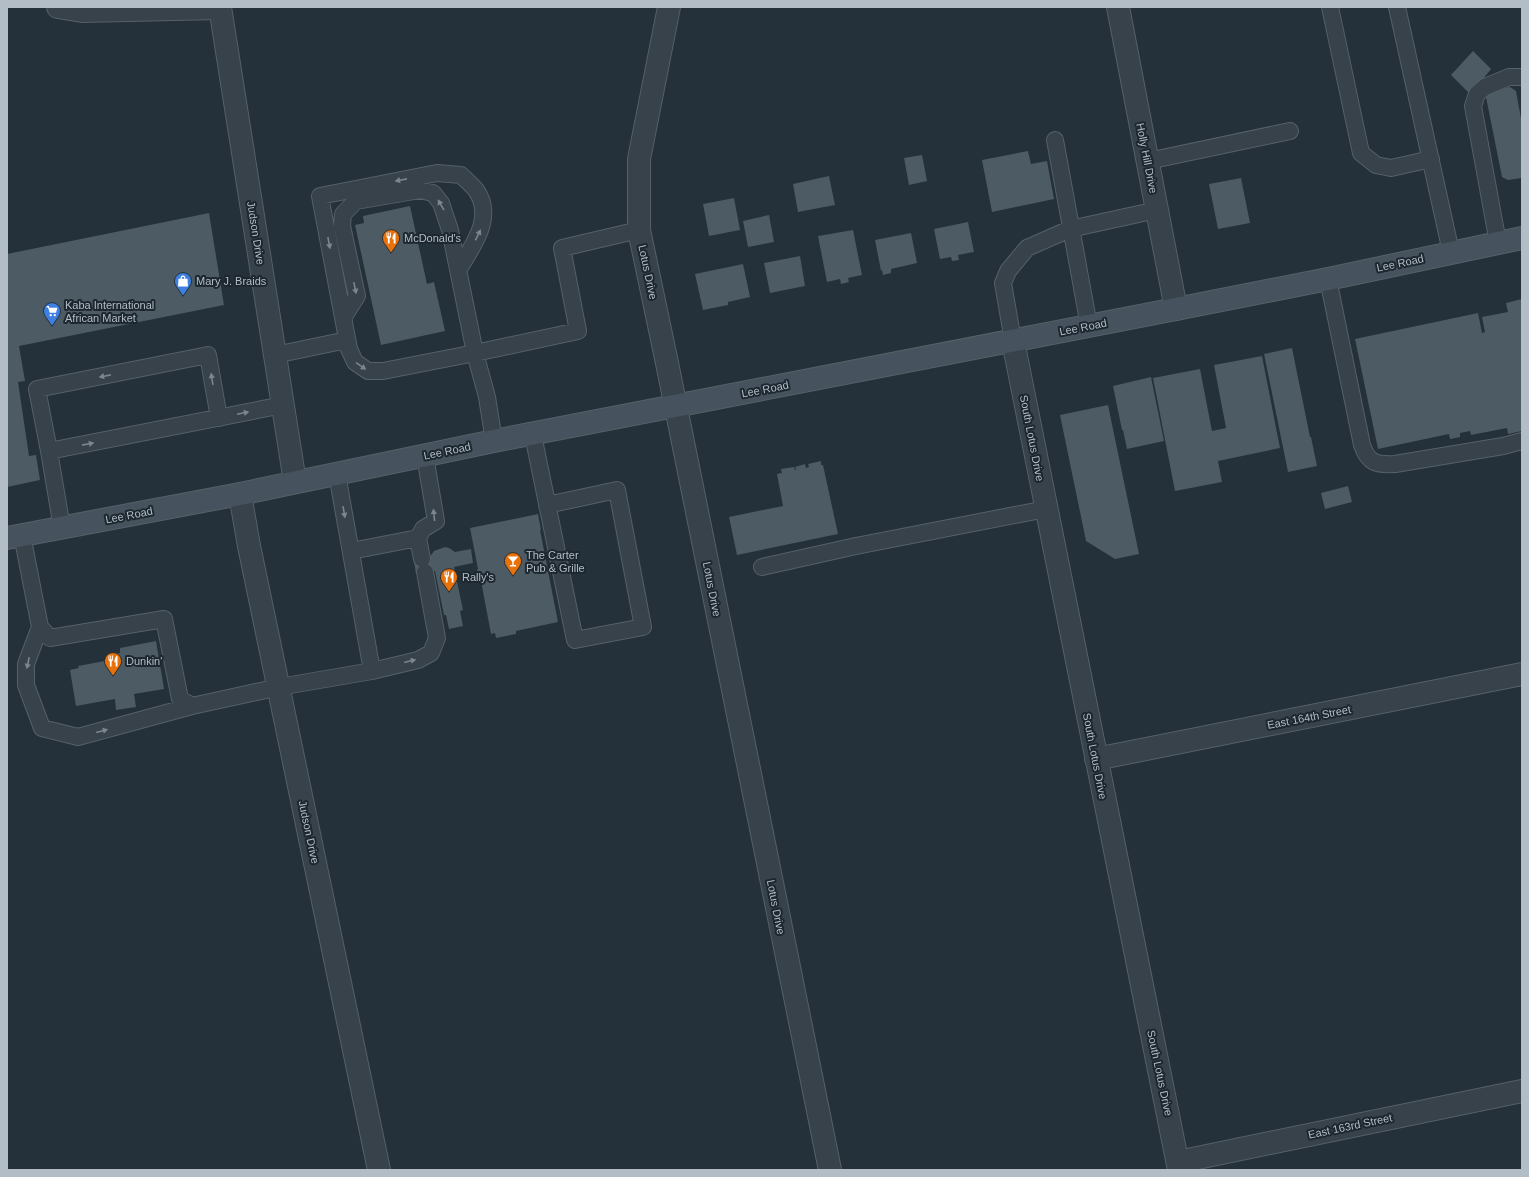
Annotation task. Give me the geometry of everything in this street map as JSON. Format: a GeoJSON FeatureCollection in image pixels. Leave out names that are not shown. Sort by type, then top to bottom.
{"type":"FeatureCollection","features":[{"type":"Feature","properties":{"kind":"main road","name":"Lee Road"},"geometry":{"type":"LineString","coordinates":[[15,537],[240,494],[494,441],[533,435],[1328,279],[1522,238]]}},
{"type":"Feature","properties":{"kind":"street"},"geometry":{"type":"LineString","coordinates":[[58,7],[82,11],[220,7]]}},
{"type":"Feature","properties":{"kind":"street","name":"Judson Drive"},"geometry":{"type":"LineString","coordinates":[[220,7],[295,482]]}},
{"type":"Feature","properties":{"kind":"street","name":"Lotus Drive"},"geometry":{"type":"LineString","coordinates":[[669,7],[639,159],[639,230],[830,1170]]}},
{"type":"Feature","properties":{"kind":"street","name":"Holly Hill Drive"},"geometry":{"type":"LineString","coordinates":[[1118,7],[1176,309]]}},
{"type":"Feature","properties":{"kind":"street","name":"South Lotus Drive"},"geometry":{"type":"LineString","coordinates":[[1012,341],[1179,1166]]}},
{"type":"Feature","properties":{"kind":"street","name":"Judson Drive"},"geometry":{"type":"LineString","coordinates":[[240,494],[249,546],[378,1170]]}},
{"type":"Feature","properties":{"kind":"street","name":"East 164th Street"},"geometry":{"type":"LineString","coordinates":[[1096,759],[1522,674]]}},
{"type":"Feature","properties":{"kind":"street","name":"East 163rd Street"},"geometry":{"type":"LineString","coordinates":[[1179,1166],[1522,1091]]}},
{"type":"Feature","properties":{"kind":"lane"},"geometry":{"type":"LineString","coordinates":[[1330,7],[1361,153],[1376,165],[1391,168],[1431,159]]}},
{"type":"Feature","properties":{"kind":"lane"},"geometry":{"type":"LineString","coordinates":[[1397,7],[1451,252]]}},
{"type":"Feature","properties":{"kind":"lane"},"geometry":{"type":"LineString","coordinates":[[1498,243],[1473,106],[1477,94],[1485,87],[1509,77],[1522,77]]}},
{"type":"Feature","properties":{"kind":"lane"},"geometry":{"type":"LineString","coordinates":[[1148,161],[1290,131]]}},
{"type":"Feature","properties":{"kind":"lane"},"geometry":{"type":"LineString","coordinates":[[1054,140],[1089,326]]}},
{"type":"Feature","properties":{"kind":"lane"},"geometry":{"type":"LineString","coordinates":[[459,269],[482,226],[485,208],[476,190],[461,175],[437,173],[320,196],[349,349],[355,362],[368,371],[383,372],[578,331],[562,248],[639,230]]}},
{"type":"Feature","properties":{"kind":"lane"},"geometry":{"type":"LineString","coordinates":[[343,318],[357,296],[342,226],[343,214],[356,202],[420,190],[432,193],[441,203],[445,212],[459,269],[475,353],[487,397],[494,441]]}},
{"type":"Feature","properties":{"kind":"lane"},"geometry":{"type":"LineString","coordinates":[[1012,341],[1003,283],[1008,271],[1027,248],[1070,229],[1157,210]]}},
{"type":"Feature","properties":{"kind":"lane"},"geometry":{"type":"LineString","coordinates":[[1328,279],[1362,445],[1366,455],[1373,462],[1381,465],[1395,464],[1503,446],[1522,441]]}},
{"type":"Feature","properties":{"kind":"lane"},"geometry":{"type":"LineString","coordinates":[[275,355],[347,340]]}},
{"type":"Feature","properties":{"kind":"lane"},"geometry":{"type":"LineString","coordinates":[[62,528],[37,389],[208,355],[219,418]]}},
{"type":"Feature","properties":{"kind":"lane"},"geometry":{"type":"LineString","coordinates":[[49,451],[283,405]]}},
{"type":"Feature","properties":{"kind":"lane"},"geometry":{"type":"LineString","coordinates":[[533,435],[547,505],[575,640],[643,627],[617,490],[547,505]]}},
{"type":"Feature","properties":{"kind":"lane"},"geometry":{"type":"LineString","coordinates":[[351,551],[418,538],[424,529],[436,521],[425,456]]}},
{"type":"Feature","properties":{"kind":"lane"},"geometry":{"type":"LineString","coordinates":[[337,474],[372,671]]}},
{"type":"Feature","properties":{"kind":"lane"},"geometry":{"type":"LineString","coordinates":[[762,567],[856,546],[1046,509]]}},
{"type":"Feature","properties":{"kind":"lane"},"geometry":{"type":"LineString","coordinates":[[15,537],[40,627],[50,638],[164,619],[180,699],[192,706]]}},
{"type":"Feature","properties":{"kind":"lane"},"geometry":{"type":"LineString","coordinates":[[40,627],[26,664],[26,685],[42,728],[78,737],[192,706],[278,687],[372,671],[418,660],[432,653],[437,638],[418,538]]}},
{"type":"Feature","properties":{"kind":"building"},"geometry":{"type":"Polygon","coordinates":[[[1473,51],[1491,69],[1478,85],[1476,83],[1468,92],[1451,75],[1473,51]]]}},
{"type":"Feature","properties":{"kind":"building"},"geometry":{"type":"Polygon","coordinates":[[[1510,87],[1516,91],[1522,124],[1522,178],[1508,180],[1502,177],[1486,97],[1491,91],[1510,87]]]}},
{"type":"Feature","properties":{"kind":"building"},"geometry":{"type":"Polygon","coordinates":[[[1028,151],[1031,164],[1047,161],[1054,199],[992,212],[982,160],[1028,151]]]}},
{"type":"Feature","properties":{"kind":"building"},"geometry":{"type":"Polygon","coordinates":[[[922,155],[927,181],[909,185],[904,158],[922,155]]]}},
{"type":"Feature","properties":{"kind":"building"},"geometry":{"type":"Polygon","coordinates":[[[829,176],[835,205],[798,212],[793,184],[829,176]]]}},
{"type":"Feature","properties":{"kind":"building"},"geometry":{"type":"Polygon","coordinates":[[[1241,178],[1250,223],[1218,229],[1209,184],[1241,178]]]}},
{"type":"Feature","properties":{"kind":"building"},"geometry":{"type":"Polygon","coordinates":[[[734,198],[740,230],[709,236],[703,204],[734,198]]]}},
{"type":"Feature","properties":{"kind":"building","name":"McDonald's"},"geometry":{"type":"Polygon","coordinates":[[[410,206],[427,284],[434,282],[445,331],[381,345],[355,225],[364,223],[363,216],[410,206]]]}},
{"type":"Feature","properties":{"kind":"building"},"geometry":{"type":"Polygon","coordinates":[[[209,213],[224,305],[19,346],[25,381],[18,382],[29,456],[36,455],[40,480],[7,487],[7,254],[209,213]]]}},
{"type":"Feature","properties":{"kind":"building"},"geometry":{"type":"Polygon","coordinates":[[[769,215],[774,242],[748,247],[743,221],[769,215]]]}},
{"type":"Feature","properties":{"kind":"building"},"geometry":{"type":"Polygon","coordinates":[[[968,222],[974,252],[958,255],[959,260],[952,261],[951,257],[940,259],[934,229],[968,222]]]}},
{"type":"Feature","properties":{"kind":"building"},"geometry":{"type":"Polygon","coordinates":[[[853,230],[862,275],[848,278],[849,282],[841,284],[840,279],[827,282],[818,236],[853,230]]]}},
{"type":"Feature","properties":{"kind":"building"},"geometry":{"type":"Polygon","coordinates":[[[911,233],[917,263],[891,269],[891,273],[883,275],[875,240],[911,233]]]}},
{"type":"Feature","properties":{"kind":"building"},"geometry":{"type":"Polygon","coordinates":[[[800,256],[805,286],[770,293],[764,263],[800,256]]]}},
{"type":"Feature","properties":{"kind":"building"},"geometry":{"type":"Polygon","coordinates":[[[743,264],[750,297],[728,302],[728,305],[703,310],[695,274],[743,264]]]}},
{"type":"Feature","properties":{"kind":"building"},"geometry":{"type":"Polygon","coordinates":[[[1522,299],[1522,431],[1508,434],[1507,428],[1471,435],[1470,431],[1460,433],[1460,437],[1450,439],[1449,434],[1378,449],[1355,339],[1478,313],[1482,333],[1485,332],[1482,317],[1508,312],[1506,303],[1522,299]]]}},
{"type":"Feature","properties":{"kind":"building"},"geometry":{"type":"Polygon","coordinates":[[[1292,348],[1317,466],[1288,472],[1264,354],[1292,348]]]}},
{"type":"Feature","properties":{"kind":"building"},"geometry":{"type":"Polygon","coordinates":[[[1262,356],[1280,448],[1218,461],[1222,482],[1175,491],[1153,378],[1200,369],[1212,431],[1226,428],[1214,365],[1262,356]]]}},
{"type":"Feature","properties":{"kind":"building"},"geometry":{"type":"Polygon","coordinates":[[[1151,377],[1164,441],[1127,449],[1113,386],[1151,377]]]}},
{"type":"Feature","properties":{"kind":"building"},"geometry":{"type":"Polygon","coordinates":[[[1108,405],[1139,554],[1115,559],[1086,541],[1060,415],[1108,405]]]}},
{"type":"Feature","properties":{"kind":"building"},"geometry":{"type":"Polygon","coordinates":[[[821,461],[838,534],[737,555],[729,517],[783,506],[777,474],[782,473],[781,469],[794,467],[796,470],[795,467],[805,464],[806,468],[809,467],[808,464],[821,461]]]}},
{"type":"Feature","properties":{"kind":"building"},"geometry":{"type":"Polygon","coordinates":[[[1348,486],[1352,502],[1325,509],[1321,493],[1348,486]]]}},
{"type":"Feature","properties":{"kind":"building","name":"The Carter Pub & Grille"},"geometry":{"type":"Polygon","coordinates":[[[538,514],[558,622],[516,631],[516,634],[496,638],[495,633],[491,634],[481,581],[479,582],[470,528],[538,514]]]}},
{"type":"Feature","properties":{"kind":"building","name":"Rally's"},"geometry":{"type":"Polygon","coordinates":[[[445,547],[455,552],[471,549],[473,563],[454,567],[463,610],[460,611],[463,626],[449,629],[446,615],[444,615],[435,571],[416,574],[414,561],[429,558],[434,551],[445,547]]]}},
{"type":"Feature","properties":{"kind":"building"},"geometry":{"type":"Polygon","coordinates":[[[156,641],[164,689],[134,694],[136,707],[116,710],[115,699],[76,706],[70,670],[79,668],[78,666],[110,660],[109,655],[120,653],[120,648],[156,641]]]}},
{"type":"Feature","properties":{"kind":"place","name":"McDonald's"},"geometry":{"type":"Point","coordinates":[391,253]}},
{"type":"Feature","properties":{"kind":"place","name":"Mary J. Braids"},"geometry":{"type":"Point","coordinates":[183,296]}},
{"type":"Feature","properties":{"kind":"place","name":"Kaba International African Market"},"geometry":{"type":"Point","coordinates":[52,326]}},
{"type":"Feature","properties":{"kind":"place","name":"The Carter Pub & Grille"},"geometry":{"type":"Point","coordinates":[513,576]}},
{"type":"Feature","properties":{"kind":"place","name":"Rally's"},"geometry":{"type":"Point","coordinates":[449,592]}},
{"type":"Feature","properties":{"kind":"place","name":"Dunkin'"},"geometry":{"type":"Point","coordinates":[113,676]}}]}
